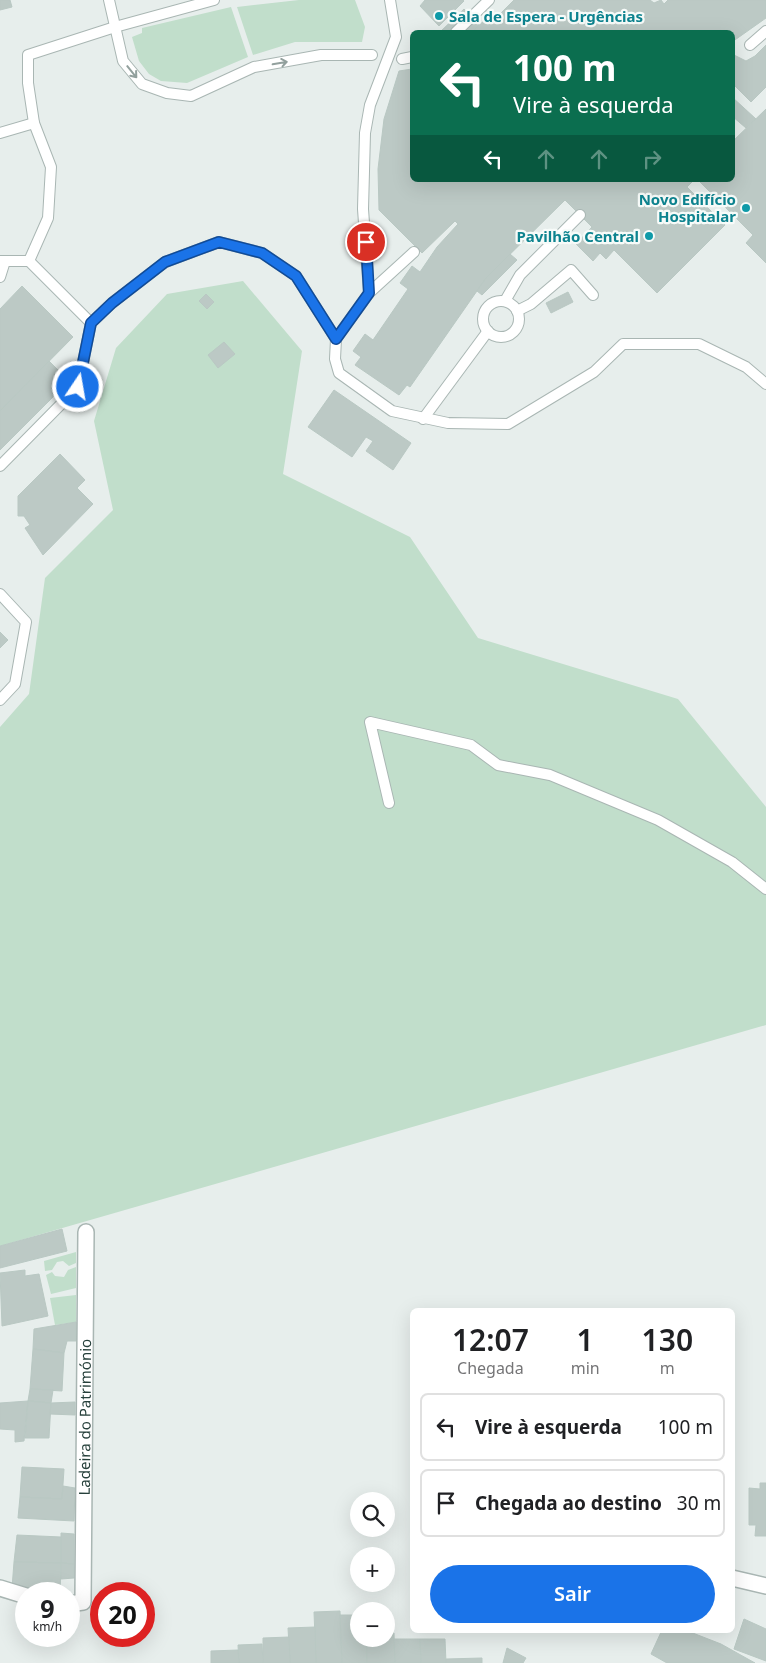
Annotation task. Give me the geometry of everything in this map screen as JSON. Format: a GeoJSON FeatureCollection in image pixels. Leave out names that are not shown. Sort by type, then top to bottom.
{"type":"FeatureCollection","features":[{"type":"Feature","properties":{"kind":"street","name":"Ladeira do Património"},"geometry":{"type":"LineString","coordinates":[[77,1582],[86,1232]]}},
{"type":"Feature","properties":{"kind":"street"},"geometry":{"type":"LineString","coordinates":[[735,1579],[766,1586]]}},
{"type":"Feature","properties":{"kind":"street"},"geometry":{"type":"LineString","coordinates":[[0,1588],[15,1593]]}},
{"type":"Feature","properties":{"kind":"lane"},"geometry":{"type":"LineString","coordinates":[[109,0],[123,61],[142,84],[166,93],[191,96],[254,67],[321,55],[372,55]]}},
{"type":"Feature","properties":{"kind":"lane"},"geometry":{"type":"LineString","coordinates":[[29,261],[48,218],[51,166],[34,122],[28,83],[28,54],[182,4],[214,0]]}},
{"type":"Feature","properties":{"kind":"lane"},"geometry":{"type":"LineString","coordinates":[[458,30],[490,0]]}},
{"type":"Feature","properties":{"kind":"lane"},"geometry":{"type":"LineString","coordinates":[[369,293],[363,209],[365,133],[370,105],[396,37],[388,1]]}},
{"type":"Feature","properties":{"kind":"lane"},"geometry":{"type":"LineString","coordinates":[[750,45],[766,31]]}},
{"type":"Feature","properties":{"kind":"lane"},"geometry":{"type":"LineString","coordinates":[[0,133],[34,122]]}},
{"type":"Feature","properties":{"kind":"lane"},"geometry":{"type":"LineString","coordinates":[[505,301],[520,275],[580,216]]}},
{"type":"Feature","properties":{"kind":"lane"},"geometry":{"type":"LineString","coordinates":[[0,466],[78,387],[91,323],[112,303],[165,262],[219,242],[262,253],[296,276],[336,339]]}},
{"type":"Feature","properties":{"kind":"lane"},"geometry":{"type":"LineString","coordinates":[[414,252],[369,293],[336,339],[335,359],[339,373],[392,411],[448,423],[508,424],[594,372],[623,344],[699,344],[746,367],[766,384]]}},
{"type":"Feature","properties":{"kind":"lane"},"geometry":{"type":"LineString","coordinates":[[0,277],[2,261],[29,261],[91,323]]}},
{"type":"Feature","properties":{"kind":"lane"},"geometry":{"type":"LineString","coordinates":[[518,310],[531,304],[571,270],[593,294]]}},
{"type":"Feature","properties":{"kind":"lane"},"geometry":{"type":"LineString","coordinates":[[505,301],[512,304],[518,310],[520,319],[518,328],[512,334],[503,337],[495,336],[488,331],[484,324],[484,314],[487,307],[495,302],[505,301]]}},
{"type":"Feature","properties":{"kind":"lane"},"geometry":{"type":"LineString","coordinates":[[423,419],[488,331]]}},
{"type":"Feature","properties":{"kind":"lane"},"geometry":{"type":"LineString","coordinates":[[0,594],[26,622],[16,684],[0,700]]}},
{"type":"Feature","properties":{"kind":"lane"},"geometry":{"type":"LineString","coordinates":[[389,803],[370,722],[472,745],[498,765],[550,774],[658,820],[732,862],[766,889]]}},
{"type":"Feature","properties":{"kind":"green space"},"geometry":{"type":"Polygon","coordinates":[[[299,0],[355,0],[365,27],[362,42],[295,42],[253,55],[237,7],[299,0]]]}},
{"type":"Feature","properties":{"kind":"green space"},"geometry":{"type":"Polygon","coordinates":[[[231,7],[248,57],[187,83],[161,81],[149,74],[139,61],[132,37],[142,33],[142,28],[231,7]]]}},
{"type":"Feature","properties":{"kind":"green space"},"geometry":{"type":"Polygon","coordinates":[[[243,281],[302,351],[283,474],[410,537],[478,638],[678,699],[766,807],[766,1025],[0,1246],[0,727],[29,694],[45,578],[113,510],[94,421],[116,348],[167,294],[243,281]]]}},
{"type":"Feature","properties":{"kind":"green space"},"geometry":{"type":"Polygon","coordinates":[[[76,1252],[76,1263],[69,1266],[63,1261],[57,1262],[52,1270],[45,1271],[44,1261],[76,1252]]]}},
{"type":"Feature","properties":{"kind":"green space"},"geometry":{"type":"Polygon","coordinates":[[[76,1267],[76,1288],[51,1294],[46,1275],[52,1272],[55,1276],[64,1277],[68,1270],[76,1267]]]}},
{"type":"Feature","properties":{"kind":"green space"},"geometry":{"type":"Polygon","coordinates":[[[76,1295],[76,1322],[55,1325],[50,1298],[76,1295]]]}},
{"type":"Feature","properties":{"kind":"building"},"geometry":{"type":"Polygon","coordinates":[[[0,0],[10,0],[12,7],[0,10],[0,0]]]}},
{"type":"Feature","properties":{"kind":"building","name":"Sala de Espera - Urgências"},"geometry":{"type":"Polygon","coordinates":[[[425,0],[464,1],[439,26],[420,6],[425,0]]]}},
{"type":"Feature","properties":{"kind":"building"},"geometry":{"type":"Polygon","coordinates":[[[514,0],[650,0],[654,3],[661,0],[664,4],[668,0],[766,0],[766,18],[735,40],[735,30],[474,30],[491,14],[495,19],[514,0]]]}},
{"type":"Feature","properties":{"kind":"building"},"geometry":{"type":"Polygon","coordinates":[[[464,9],[479,25],[474,30],[442,30],[464,9]]]}},
{"type":"Feature","properties":{"kind":"building"},"geometry":{"type":"Polygon","coordinates":[[[766,45],[766,87],[751,102],[735,86],[735,56],[746,61],[755,56],[766,45]]]}},
{"type":"Feature","properties":{"kind":"building","name":"Pavilhão Central"},"geometry":{"type":"Polygon","coordinates":[[[410,69],[410,182],[692,182],[687,187],[725,225],[657,293],[614,250],[606,259],[600,253],[593,261],[576,244],[592,227],[565,200],[486,278],[410,387],[407,385],[399,395],[355,365],[361,357],[353,351],[365,334],[373,340],[408,289],[400,283],[412,266],[420,272],[437,247],[458,224],[455,221],[422,253],[379,210],[378,169],[384,119],[399,71],[410,69]]]}},
{"type":"Feature","properties":{"kind":"building"},"geometry":{"type":"Polygon","coordinates":[[[735,100],[756,119],[746,128],[735,119],[735,100]]]}},
{"type":"Feature","properties":{"kind":"building","name":"Novo Edifício Hospitalar"},"geometry":{"type":"Polygon","coordinates":[[[766,109],[766,263],[746,243],[753,235],[700,182],[735,182],[735,139],[766,109]]]}},
{"type":"Feature","properties":{"kind":"building"},"geometry":{"type":"Polygon","coordinates":[[[510,254],[517,260],[482,295],[477,291],[486,278],[510,254]]]}},
{"type":"Feature","properties":{"kind":"building"},"geometry":{"type":"Polygon","coordinates":[[[22,286],[73,337],[0,411],[0,309],[22,286]]]}},
{"type":"Feature","properties":{"kind":"building"},"geometry":{"type":"Polygon","coordinates":[[[568,292],[573,302],[551,313],[546,303],[568,292]]]}},
{"type":"Feature","properties":{"kind":"building"},"geometry":{"type":"Polygon","coordinates":[[[206,294],[214,302],[207,309],[199,301],[206,294]]]}},
{"type":"Feature","properties":{"kind":"building"},"geometry":{"type":"Polygon","coordinates":[[[224,342],[235,354],[218,368],[208,355],[224,342]]]}},
{"type":"Feature","properties":{"kind":"building"},"geometry":{"type":"Polygon","coordinates":[[[49,361],[69,381],[0,450],[0,411],[49,361]]]}},
{"type":"Feature","properties":{"kind":"building"},"geometry":{"type":"Polygon","coordinates":[[[334,390],[411,443],[393,470],[366,451],[373,441],[366,437],[352,457],[308,427],[334,390]]]}},
{"type":"Feature","properties":{"kind":"building"},"geometry":{"type":"Polygon","coordinates":[[[60,454],[85,480],[77,488],[93,504],[43,555],[25,528],[30,525],[24,516],[18,516],[18,496],[60,454]]]}},
{"type":"Feature","properties":{"kind":"building"},"geometry":{"type":"Polygon","coordinates":[[[0,632],[8,640],[0,648],[0,632]]]}},
{"type":"Feature","properties":{"kind":"building"},"geometry":{"type":"Polygon","coordinates":[[[62,1229],[67,1251],[0,1268],[0,1246],[62,1229]]]}},
{"type":"Feature","properties":{"kind":"building"},"geometry":{"type":"Polygon","coordinates":[[[25,1270],[25,1276],[39,1274],[48,1316],[2,1326],[0,1273],[25,1270]]]}},
{"type":"Feature","properties":{"kind":"building"},"geometry":{"type":"Polygon","coordinates":[[[76,1322],[76,1341],[67,1341],[64,1353],[33,1349],[34,1329],[76,1322]]]}},
{"type":"Feature","properties":{"kind":"building"},"geometry":{"type":"Polygon","coordinates":[[[33,1349],[64,1353],[62,1391],[30,1389],[33,1349]]]}},
{"type":"Feature","properties":{"kind":"building"},"geometry":{"type":"Polygon","coordinates":[[[30,1389],[53,1390],[51,1403],[28,1401],[30,1389]]]}},
{"type":"Feature","properties":{"kind":"building"},"geometry":{"type":"Polygon","coordinates":[[[28,1401],[24,1441],[15,1442],[15,1430],[0,1429],[0,1403],[28,1401]]]}},
{"type":"Feature","properties":{"kind":"building"},"geometry":{"type":"Polygon","coordinates":[[[28,1401],[51,1403],[49,1438],[25,1438],[28,1401]]]}},
{"type":"Feature","properties":{"kind":"building"},"geometry":{"type":"Polygon","coordinates":[[[75,1402],[75,1415],[50,1414],[51,1403],[75,1402]]]}},
{"type":"Feature","properties":{"kind":"building"},"geometry":{"type":"Polygon","coordinates":[[[22,1467],[64,1469],[62,1499],[20,1497],[22,1467]]]}},
{"type":"Feature","properties":{"kind":"building"},"geometry":{"type":"Polygon","coordinates":[[[760,1483],[766,1483],[766,1536],[755,1536],[756,1525],[749,1525],[749,1488],[760,1489],[760,1483]]]}},
{"type":"Feature","properties":{"kind":"building"},"geometry":{"type":"Polygon","coordinates":[[[63,1486],[75,1488],[74,1521],[18,1518],[20,1497],[62,1499],[63,1486]]]}},
{"type":"Feature","properties":{"kind":"building"},"geometry":{"type":"Polygon","coordinates":[[[61,1533],[74,1534],[74,1564],[61,1563],[61,1533]]]}},
{"type":"Feature","properties":{"kind":"building"},"geometry":{"type":"Polygon","coordinates":[[[17,1535],[61,1537],[61,1563],[14,1562],[17,1535]]]}},
{"type":"Feature","properties":{"kind":"building"},"geometry":{"type":"Polygon","coordinates":[[[14,1562],[61,1563],[60,1582],[15,1582],[15,1588],[12,1588],[14,1562]]]}},
{"type":"Feature","properties":{"kind":"building"},"geometry":{"type":"Polygon","coordinates":[[[61,1563],[74,1564],[74,1578],[61,1579],[61,1563]]]}},
{"type":"Feature","properties":{"kind":"building"},"geometry":{"type":"Polygon","coordinates":[[[340,1611],[342,1663],[316,1663],[314,1612],[340,1611]]]}},
{"type":"Feature","properties":{"kind":"building"},"geometry":{"type":"Polygon","coordinates":[[[340,1615],[350,1615],[350,1647],[367,1647],[367,1663],[342,1663],[340,1615]]]}},
{"type":"Feature","properties":{"kind":"building"},"geometry":{"type":"Polygon","coordinates":[[[744,1619],[766,1629],[766,1661],[734,1649],[744,1619]]]}},
{"type":"Feature","properties":{"kind":"building"},"geometry":{"type":"Polygon","coordinates":[[[315,1627],[316,1663],[290,1663],[288,1628],[315,1627]]]}},
{"type":"Feature","properties":{"kind":"building"},"geometry":{"type":"Polygon","coordinates":[[[661,1633],[693,1633],[721,1644],[755,1663],[667,1663],[651,1654],[661,1633]]]}},
{"type":"Feature","properties":{"kind":"building"},"geometry":{"type":"Polygon","coordinates":[[[289,1637],[290,1663],[263,1663],[263,1638],[289,1637]]]}},
{"type":"Feature","properties":{"kind":"building"},"geometry":{"type":"Polygon","coordinates":[[[395,1639],[420,1639],[421,1663],[395,1663],[395,1639]]]}},
{"type":"Feature","properties":{"kind":"building"},"geometry":{"type":"Polygon","coordinates":[[[420,1639],[445,1639],[446,1663],[421,1663],[420,1639]]]}},
{"type":"Feature","properties":{"kind":"building"},"geometry":{"type":"Polygon","coordinates":[[[262,1644],[263,1663],[239,1663],[238,1645],[262,1644]]]}},
{"type":"Feature","properties":{"kind":"building"},"geometry":{"type":"Polygon","coordinates":[[[367,1647],[394,1647],[395,1663],[367,1663],[367,1647]]]}},
{"type":"Feature","properties":{"kind":"building"},"geometry":{"type":"Polygon","coordinates":[[[507,1648],[526,1658],[523,1663],[503,1663],[507,1648]]]}},
{"type":"Feature","properties":{"kind":"building"},"geometry":{"type":"Polygon","coordinates":[[[238,1650],[239,1663],[211,1663],[211,1651],[238,1650]]]}},
{"type":"Feature","properties":{"kind":"building"},"geometry":{"type":"Polygon","coordinates":[[[482,1658],[482,1663],[446,1663],[446,1659],[482,1658]]]}},
{"type":"Feature","properties":{"kind":"place","name":"Sala de Espera - Urgências"},"geometry":{"type":"Point","coordinates":[439,16]}},
{"type":"Feature","properties":{"kind":"place","name":"Novo Edifício Hospitalar"},"geometry":{"type":"Point","coordinates":[746,208]}},
{"type":"Feature","properties":{"kind":"place","name":"Pavilhão Central"},"geometry":{"type":"Point","coordinates":[649,236]}},
{"type":"Feature","properties":{"kind":"route"},"geometry":{"type":"LineString","coordinates":[[78,387],[91,323],[112,303],[165,262],[219,242],[262,253],[296,276],[336,339],[369,293],[366,242]]}}]}
